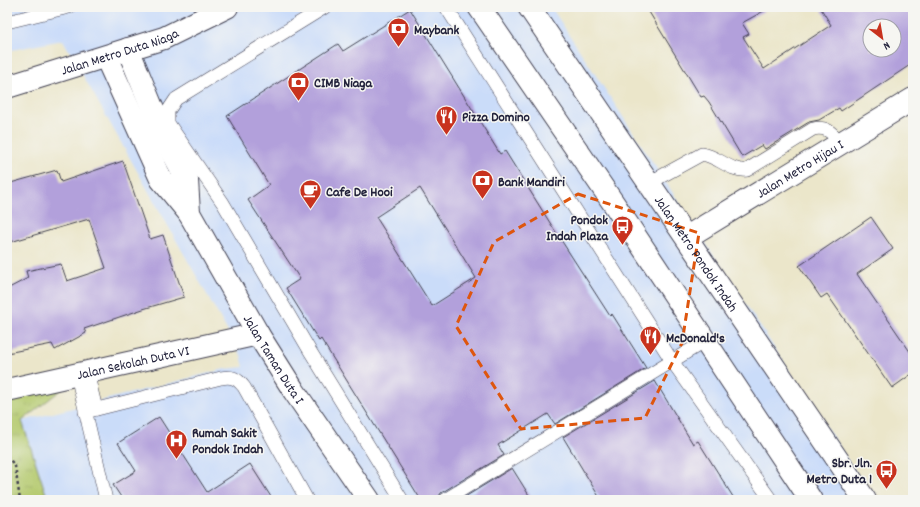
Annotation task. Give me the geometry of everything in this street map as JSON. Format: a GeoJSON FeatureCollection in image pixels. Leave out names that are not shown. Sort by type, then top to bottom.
{"type":"FeatureCollection","features":[{"type":"Feature","properties":{"kind":"main road","name":"Jalan Metro Duta Niaga"},"geometry":{"type":"LineString","coordinates":[[7,87],[164,38],[205,12],[227,7]]}},
{"type":"Feature","properties":{"kind":"main road"},"geometry":{"type":"LineString","coordinates":[[479,7],[811,500]]}},
{"type":"Feature","properties":{"kind":"main road","name":"Jalan Metro Pondok Indah"},"geometry":{"type":"LineString","coordinates":[[529,7],[865,500]]}},
{"type":"Feature","properties":{"kind":"main road","name":"Jalan Taman Duta I"},"geometry":{"type":"LineString","coordinates":[[128,49],[163,134],[186,180],[189,213]]}},
{"type":"Feature","properties":{"kind":"main road","name":"Jalan Taman Duta I"},"geometry":{"type":"LineString","coordinates":[[106,57],[161,179],[189,213],[258,334],[294,391],[369,500]]}},
{"type":"Feature","properties":{"kind":"main road","name":"Jalan Metro Hijau I"},"geometry":{"type":"LineString","coordinates":[[687,237],[913,99]]}},
{"type":"Feature","properties":{"kind":"main road","name":"Jalan Sekolah Duta VI"},"geometry":{"type":"LineString","coordinates":[[7,390],[258,334]]}},
{"type":"Feature","properties":{"kind":"lane"},"geometry":{"type":"LineString","coordinates":[[7,22],[69,7]]}},
{"type":"Feature","properties":{"kind":"lane"},"geometry":{"type":"LineString","coordinates":[[325,7],[176,99],[168,111],[168,123],[223,203],[310,351],[402,500]]}},
{"type":"Feature","properties":{"kind":"lane"},"geometry":{"type":"LineString","coordinates":[[446,7],[672,361],[771,500]]}},
{"type":"Feature","properties":{"kind":"lane"},"geometry":{"type":"LineString","coordinates":[[649,183],[702,154],[708,155],[739,171],[747,170],[813,129],[821,127],[827,129],[841,143]]}},
{"type":"Feature","properties":{"kind":"lane"},"geometry":{"type":"LineString","coordinates":[[445,500],[705,341]]}},
{"type":"Feature","properties":{"kind":"lane"},"geometry":{"type":"LineString","coordinates":[[82,374],[106,500]]}},
{"type":"Feature","properties":{"kind":"lane"},"geometry":{"type":"LineString","coordinates":[[90,410],[221,378],[229,377],[238,379],[307,500]]}},
{"type":"Feature","properties":{"kind":"path"},"geometry":{"type":"LineString","coordinates":[[7,456],[15,466],[20,500]]}},
{"type":"Feature","properties":{"kind":"highlighted area"},"geometry":{"type":"Polygon","coordinates":[[[578,194],[699,233],[682,343],[645,418],[521,429],[456,326],[494,242],[578,194]]]}},
{"type":"Feature","properties":{"kind":"shaded area"},"geometry":{"type":"Polygon","coordinates":[[[7,7],[551,7],[874,500],[48,500],[22,421],[225,369],[244,367],[241,355],[63,40],[7,51],[7,7]]]}},
{"type":"Feature","properties":{"kind":"green space"},"geometry":{"type":"Polygon","coordinates":[[[77,377],[22,421],[48,500],[7,500],[7,392],[77,377]]]}},
{"type":"Feature","properties":{"kind":"building"},"geometry":{"type":"Polygon","coordinates":[[[646,7],[771,7],[742,23],[749,34],[743,37],[764,69],[831,25],[820,7],[913,7],[913,63],[841,111],[839,108],[819,120],[809,122],[765,149],[762,145],[742,157],[704,96],[701,97],[646,7]]]}},
{"type":"Feature","properties":{"kind":"building"},"geometry":{"type":"Polygon","coordinates":[[[410,9],[500,154],[505,151],[610,316],[612,314],[646,368],[555,424],[548,414],[498,445],[504,455],[441,493],[437,500],[421,500],[321,339],[319,341],[286,288],[300,279],[248,200],[269,185],[227,116],[338,44],[343,51],[410,9]],[[420,188],[376,217],[432,306],[476,278],[420,188]]]}},
{"type":"Feature","properties":{"kind":"building"},"geometry":{"type":"Polygon","coordinates":[[[123,161],[150,239],[163,235],[184,297],[84,329],[86,333],[55,350],[52,344],[7,353],[7,289],[28,278],[26,271],[61,264],[67,281],[106,268],[89,219],[7,243],[7,184],[57,170],[61,182],[123,161]]]}},
{"type":"Feature","properties":{"kind":"building"},"geometry":{"type":"Polygon","coordinates":[[[871,217],[893,249],[857,274],[913,356],[913,373],[892,388],[827,294],[821,298],[799,266],[871,217]]]}},
{"type":"Feature","properties":{"kind":"building"},"geometry":{"type":"Polygon","coordinates":[[[655,381],[693,444],[698,441],[735,500],[601,500],[563,437],[655,381]]]}},
{"type":"Feature","properties":{"kind":"building"},"geometry":{"type":"Polygon","coordinates":[[[159,417],[207,492],[250,464],[273,500],[123,500],[113,485],[136,471],[118,443],[159,417]]]}},
{"type":"Feature","properties":{"kind":"building"},"geometry":{"type":"Polygon","coordinates":[[[512,468],[532,500],[460,500],[512,468]]]}},
{"type":"Feature","properties":{"kind":"place","name":"Maybank"},"geometry":{"type":"Point","coordinates":[398,48]}},
{"type":"Feature","properties":{"kind":"place","name":"CIMB Niaga"},"geometry":{"type":"Point","coordinates":[298,102]}},
{"type":"Feature","properties":{"kind":"place","name":"Pizza Domino"},"geometry":{"type":"Point","coordinates":[446,136]}},
{"type":"Feature","properties":{"kind":"place","name":"Bank Mandiri"},"geometry":{"type":"Point","coordinates":[482,200]}},
{"type":"Feature","properties":{"kind":"place","name":"Cafe De Hooi"},"geometry":{"type":"Point","coordinates":[310,210]}},
{"type":"Feature","properties":{"kind":"place","name":"Pondok Indah Plaza"},"geometry":{"type":"Point","coordinates":[623,246]}},
{"type":"Feature","properties":{"kind":"place","name":"McDonald's"},"geometry":{"type":"Point","coordinates":[650,356]}},
{"type":"Feature","properties":{"kind":"place","name":"Rumah Sakit Pondok Indah"},"geometry":{"type":"Point","coordinates":[176,460]}},
{"type":"Feature","properties":{"kind":"place","name":"Sbr. Jln. Metro Duta 1"},"geometry":{"type":"Point","coordinates":[887,490]}}]}
